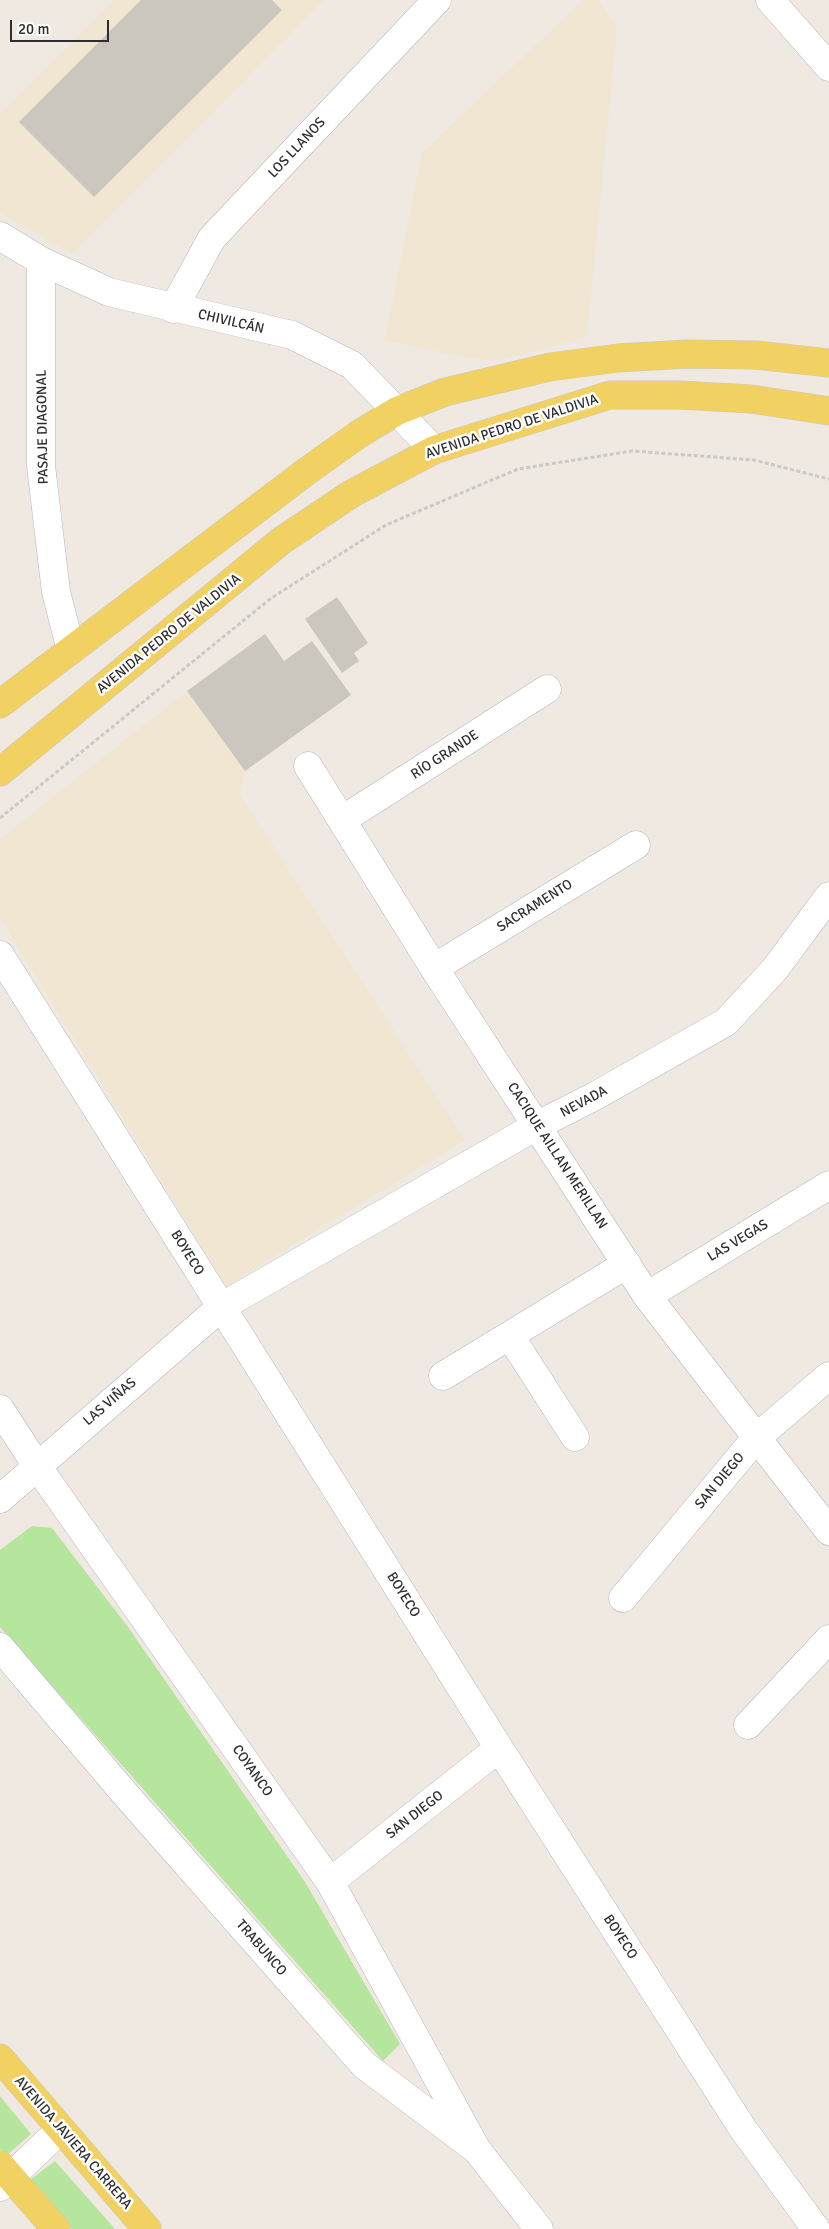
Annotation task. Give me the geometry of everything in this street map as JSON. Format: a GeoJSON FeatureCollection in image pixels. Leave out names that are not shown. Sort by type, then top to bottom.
{"type":"FeatureCollection","features":[{"type":"Feature","properties":{"kind":"main road"},"geometry":{"type":"LineString","coordinates":[[0,704],[307,471],[359,434],[397,411],[445,392],[550,367],[618,358],[687,354],[756,355],[829,363]]}},
{"type":"Feature","properties":{"kind":"main road","name":"AVENIDA PEDRO DE VALDIVIA"},"geometry":{"type":"LineString","coordinates":[[0,772],[282,541],[351,494],[434,450],[610,394],[751,399],[829,411]]}},
{"type":"Feature","properties":{"kind":"main road","name":"AVENIDA JAVIERA CARRERA"},"geometry":{"type":"LineString","coordinates":[[0,2058],[147,2229]]}},
{"type":"Feature","properties":{"kind":"main road"},"geometry":{"type":"LineString","coordinates":[[4,2176],[56,2229]]}},
{"type":"Feature","properties":{"kind":"street","name":"LOS LLANOS"},"geometry":{"type":"LineString","coordinates":[[173,308],[212,238],[437,0]]}},
{"type":"Feature","properties":{"kind":"street"},"geometry":{"type":"LineString","coordinates":[[770,0],[829,67]]}},
{"type":"Feature","properties":{"kind":"street","name":"CHIVILCÁN"},"geometry":{"type":"LineString","coordinates":[[0,236],[41,261],[109,292],[292,335],[352,365],[434,450]]}},
{"type":"Feature","properties":{"kind":"street","name":"PASAJE DIAGONAL"},"geometry":{"type":"LineString","coordinates":[[41,261],[41,466],[56,592],[71,650]]}},
{"type":"Feature","properties":{"kind":"street","name":"RÍO GRANDE"},"geometry":{"type":"LineString","coordinates":[[342,820],[547,689]]}},
{"type":"Feature","properties":{"kind":"street","name":"CACIQUE AILLAN MERILLAN"},"geometry":{"type":"LineString","coordinates":[[308,766],[434,968],[648,1296],[829,1531]]}},
{"type":"Feature","properties":{"kind":"street","name":"SACRAMENTO"},"geometry":{"type":"LineString","coordinates":[[434,968],[636,844]]}},
{"type":"Feature","properties":{"kind":"street","name":"NEVADA"},"geometry":{"type":"LineString","coordinates":[[221,1307],[538,1125],[595,1096],[726,1022],[775,969],[825,909]]}},
{"type":"Feature","properties":{"kind":"street","name":"BOYECO"},"geometry":{"type":"LineString","coordinates":[[0,955],[499,1748],[743,2128],[816,2229]]}},
{"type":"Feature","properties":{"kind":"street","name":"LAS VEGAS"},"geometry":{"type":"LineString","coordinates":[[648,1296],[829,1186]]}},
{"type":"Feature","properties":{"kind":"street"},"geometry":{"type":"LineString","coordinates":[[443,1376],[627,1264]]}},
{"type":"Feature","properties":{"kind":"street","name":"LAS VIÑAS"},"geometry":{"type":"LineString","coordinates":[[0,1499],[221,1307]]}},
{"type":"Feature","properties":{"kind":"street"},"geometry":{"type":"LineString","coordinates":[[510,1336],[575,1437]]}},
{"type":"Feature","properties":{"kind":"street","name":"SAN DIEGO"},"geometry":{"type":"LineString","coordinates":[[623,1598],[756,1438],[829,1376]]}},
{"type":"Feature","properties":{"kind":"street","name":"COYANCO"},"geometry":{"type":"LineString","coordinates":[[0,1409],[37,1466],[330,1882],[477,2150]]}},
{"type":"Feature","properties":{"kind":"street"},"geometry":{"type":"LineString","coordinates":[[748,1726],[829,1639]]}},
{"type":"Feature","properties":{"kind":"street","name":"TRABUNCO"},"geometry":{"type":"LineString","coordinates":[[0,1647],[126,1795],[364,2065],[477,2150],[539,2229]]}},
{"type":"Feature","properties":{"kind":"street","name":"SAN DIEGO"},"geometry":{"type":"LineString","coordinates":[[330,1882],[499,1748]]}},
{"type":"Feature","properties":{"kind":"street"},"geometry":{"type":"LineString","coordinates":[[4,2176],[61,2129]]}},
{"type":"Feature","properties":{"kind":"path"},"geometry":{"type":"LineString","coordinates":[[0,818],[270,599],[386,525],[518,469],[632,451],[754,460],[829,478]]}},
{"type":"Feature","properties":{"kind":"shaded area"},"geometry":{"type":"Polygon","coordinates":[[[115,0],[324,0],[72,254],[0,213],[0,115],[115,0]]]}},
{"type":"Feature","properties":{"kind":"shaded area"},"geometry":{"type":"Polygon","coordinates":[[[583,0],[598,0],[617,29],[587,337],[501,360],[472,359],[385,340],[422,153],[583,0]]]}},
{"type":"Feature","properties":{"kind":"shaded area"},"geometry":{"type":"Polygon","coordinates":[[[187,691],[245,771],[240,795],[465,1140],[226,1286],[0,918],[0,839],[187,691]]]}},
{"type":"Feature","properties":{"kind":"green space"},"geometry":{"type":"Polygon","coordinates":[[[32,1526],[52,1528],[128,1627],[305,1882],[400,2044],[383,2061],[0,1627],[0,1550],[32,1526]]]}},
{"type":"Feature","properties":{"kind":"green space"},"geometry":{"type":"Polygon","coordinates":[[[0,2096],[31,2134],[6,2156],[0,2149],[0,2096]]]}},
{"type":"Feature","properties":{"kind":"green space"},"geometry":{"type":"Polygon","coordinates":[[[55,2161],[115,2229],[72,2229],[30,2180],[55,2161]]]}},
{"type":"Feature","properties":{"kind":"building"},"geometry":{"type":"Polygon","coordinates":[[[141,0],[272,0],[282,10],[94,197],[19,122],[141,0]]]}},
{"type":"Feature","properties":{"kind":"building"},"geometry":{"type":"Polygon","coordinates":[[[337,597],[368,643],[354,653],[359,661],[342,673],[305,619],[337,597]]]}},
{"type":"Feature","properties":{"kind":"building"},"geometry":{"type":"Polygon","coordinates":[[[265,634],[284,661],[312,641],[351,695],[245,771],[187,691],[265,634]]]}}]}
